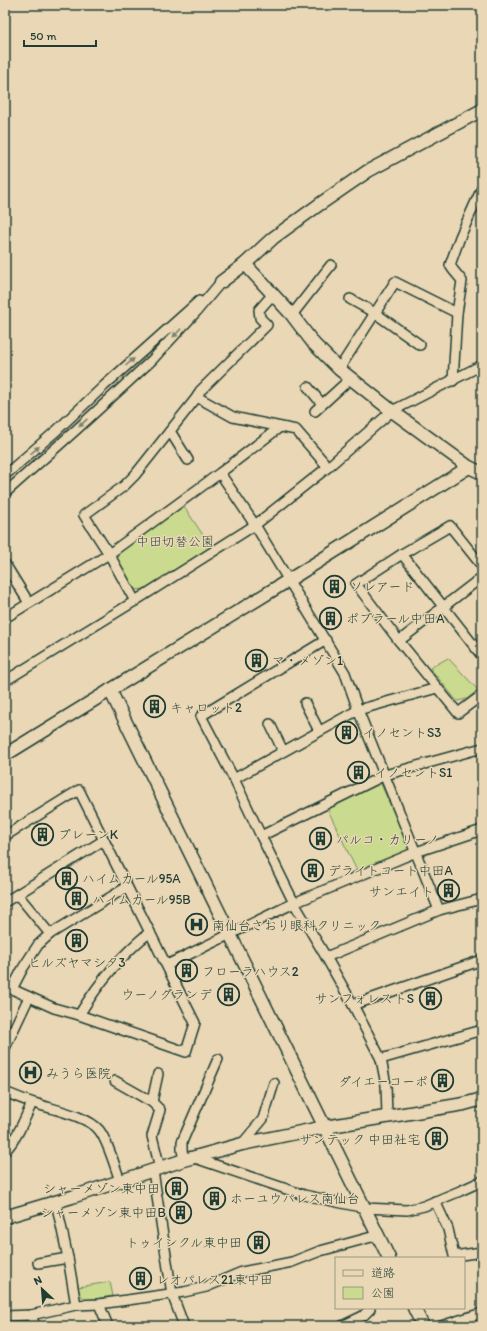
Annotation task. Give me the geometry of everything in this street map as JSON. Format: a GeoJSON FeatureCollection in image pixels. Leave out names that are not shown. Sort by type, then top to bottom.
{"type":"FeatureCollection","features":[{"type":"Feature","properties":{"kind":"street"},"geometry":{"type":"LineString","coordinates":[[5,475],[56,431],[173,323],[221,282],[245,264],[273,238],[368,171],[482,110]]}},
{"type":"Feature","properties":{"kind":"street"},"geometry":{"type":"LineString","coordinates":[[453,381],[457,313],[462,281],[450,265],[460,237],[481,194]]}},
{"type":"Feature","properties":{"kind":"street"},"geometry":{"type":"LineString","coordinates":[[5,755],[289,580],[477,468],[392,411],[350,379],[314,344],[292,315],[245,264]]}},
{"type":"Feature","properties":{"kind":"street"},"geometry":{"type":"LineString","coordinates":[[292,315],[330,265]]}},
{"type":"Feature","properties":{"kind":"street"},"geometry":{"type":"LineString","coordinates":[[5,492],[152,360],[221,282]]}},
{"type":"Feature","properties":{"kind":"street"},"geometry":{"type":"LineString","coordinates":[[339,369],[395,282],[457,313]]}},
{"type":"Feature","properties":{"kind":"street"},"geometry":{"type":"LineString","coordinates":[[135,600],[109,554],[84,515],[124,486],[135,475],[197,397],[200,390],[267,325],[260,318],[259,310],[273,294]]}},
{"type":"Feature","properties":{"kind":"street"},"geometry":{"type":"LineString","coordinates":[[350,299],[375,313],[420,345]]}},
{"type":"Feature","properties":{"kind":"street"},"geometry":{"type":"LineString","coordinates":[[5,680],[255,525],[328,467],[392,411],[482,365]]}},
{"type":"Feature","properties":{"kind":"street"},"geometry":{"type":"LineString","coordinates":[[308,387],[318,408],[350,379]]}},
{"type":"Feature","properties":{"kind":"street"},"geometry":{"type":"LineString","coordinates":[[197,397],[233,417],[296,430],[328,467]]}},
{"type":"Feature","properties":{"kind":"street"},"geometry":{"type":"LineString","coordinates":[[5,618],[109,554],[280,427]]}},
{"type":"Feature","properties":{"kind":"street"},"geometry":{"type":"LineString","coordinates":[[170,431],[188,460]]}},
{"type":"Feature","properties":{"kind":"street"},"geometry":{"type":"LineString","coordinates":[[220,473],[255,525],[345,673],[358,710],[439,910]]}},
{"type":"Feature","properties":{"kind":"street"},"geometry":{"type":"LineString","coordinates":[[482,566],[450,526],[402,554],[356,584],[399,641],[458,713],[482,695]]}},
{"type":"Feature","properties":{"kind":"street"},"geometry":{"type":"LineString","coordinates":[[402,554],[482,656]]}},
{"type":"Feature","properties":{"kind":"street"},"geometry":{"type":"LineString","coordinates":[[5,564],[29,603]]}},
{"type":"Feature","properties":{"kind":"street"},"geometry":{"type":"LineString","coordinates":[[399,641],[482,576]]}},
{"type":"Feature","properties":{"kind":"street"},"geometry":{"type":"LineString","coordinates":[[326,640],[201,716],[234,778],[260,836],[294,903],[353,1004],[381,1059],[386,1085],[388,1116]]}},
{"type":"Feature","properties":{"kind":"street"},"geometry":{"type":"LineString","coordinates":[[234,778],[358,710],[437,688]]}},
{"type":"Feature","properties":{"kind":"street"},"geometry":{"type":"LineString","coordinates":[[110,690],[389,1257]]}},
{"type":"Feature","properties":{"kind":"street"},"geometry":{"type":"LineString","coordinates":[[305,703],[319,731]]}},
{"type":"Feature","properties":{"kind":"street"},"geometry":{"type":"LineString","coordinates":[[270,724],[283,751]]}},
{"type":"Feature","properties":{"kind":"street"},"geometry":{"type":"LineString","coordinates":[[260,836],[385,776],[482,748]]}},
{"type":"Feature","properties":{"kind":"street"},"geometry":{"type":"LineString","coordinates":[[5,836],[79,790],[104,840],[127,886],[150,932],[194,1023],[186,1052],[79,1015],[54,1008],[8,988],[38,945],[50,934],[127,886]]}},
{"type":"Feature","properties":{"kind":"street"},"geometry":{"type":"LineString","coordinates":[[166,965],[294,903],[416,852],[482,830]]}},
{"type":"Feature","properties":{"kind":"street"},"geometry":{"type":"LineString","coordinates":[[5,902],[104,840]]}},
{"type":"Feature","properties":{"kind":"street"},"geometry":{"type":"LineString","coordinates":[[18,895],[50,934]]}},
{"type":"Feature","properties":{"kind":"street"},"geometry":{"type":"LineString","coordinates":[[326,957],[439,910],[482,899]]}},
{"type":"Feature","properties":{"kind":"street"},"geometry":{"type":"LineString","coordinates":[[79,1015],[116,964],[133,945],[150,932]]}},
{"type":"Feature","properties":{"kind":"street"},"geometry":{"type":"LineString","coordinates":[[353,1004],[482,960]]}},
{"type":"Feature","properties":{"kind":"street"},"geometry":{"type":"LineString","coordinates":[[6,1042],[29,997]]}},
{"type":"Feature","properties":{"kind":"street"},"geometry":{"type":"LineString","coordinates":[[381,1059],[482,1030]]}},
{"type":"Feature","properties":{"kind":"street"},"geometry":{"type":"LineString","coordinates":[[218,1059],[182,1142],[182,1150],[189,1159],[304,1195],[365,1208],[406,1210],[424,1206],[460,1192],[482,1181]]}},
{"type":"Feature","properties":{"kind":"street"},"geometry":{"type":"LineString","coordinates":[[152,1102],[158,1074]]}},
{"type":"Feature","properties":{"kind":"street"},"geometry":{"type":"LineString","coordinates":[[115,1081],[152,1102],[160,1110],[152,1136],[172,1294],[184,1326]]}},
{"type":"Feature","properties":{"kind":"street"},"geometry":{"type":"LineString","coordinates":[[242,1144],[263,1119],[274,1082]]}},
{"type":"Feature","properties":{"kind":"street"},"geometry":{"type":"LineString","coordinates":[[5,1092],[32,1103],[77,1116],[99,1129],[104,1138],[120,1181]]}},
{"type":"Feature","properties":{"kind":"street"},"geometry":{"type":"LineString","coordinates":[[5,1217],[189,1159],[242,1144],[325,1127],[464,1104],[482,1099]]}},
{"type":"Feature","properties":{"kind":"street"},"geometry":{"type":"LineString","coordinates":[[5,1151],[13,1143],[19,1133],[32,1103]]}},
{"type":"Feature","properties":{"kind":"street"},"geometry":{"type":"LineString","coordinates":[[435,1201],[449,1233],[454,1256],[482,1252]]}},
{"type":"Feature","properties":{"kind":"street"},"geometry":{"type":"LineString","coordinates":[[56,1202],[76,1305]]}},
{"type":"Feature","properties":{"kind":"street"},"geometry":{"type":"LineString","coordinates":[[5,1316],[31,1315],[76,1305],[99,1304],[172,1294],[206,1287],[242,1272],[292,1262],[320,1251],[379,1236]]}},
{"type":"Feature","properties":{"kind":"street"},"geometry":{"type":"LineString","coordinates":[[38,1263],[68,1258]]}},
{"type":"Feature","properties":{"kind":"street"},"geometry":{"type":"LineString","coordinates":[[99,1304],[108,1326]]}},
{"type":"Feature","properties":{"kind":"street"},"geometry":{"type":"LineString","coordinates":[[342,1326],[363,1316],[370,1309]]}},
{"type":"Feature","properties":{"kind":"street"},"geometry":{"type":"LineString","coordinates":[[415,1309],[424,1326]]}},
{"type":"Feature","properties":{"kind":"street"},"geometry":{"type":"LineString","coordinates":[[441,1326],[482,1314]]}},
{"type":"Feature","properties":{"kind":"street"},"geometry":{"type":"LineString","coordinates":[[31,1315],[35,1326]]}},
{"type":"Feature","properties":{"kind":"green space","name":"中田切替公園"},"geometry":{"type":"Polygon","coordinates":[[[183,505],[211,547],[144,589],[135,590],[117,561],[119,553],[183,505]]]}},
{"type":"Feature","properties":{"kind":"green space"},"geometry":{"type":"Polygon","coordinates":[[[448,658],[478,690],[467,699],[457,701],[430,668],[448,658]]]}},
{"type":"Feature","properties":{"kind":"green space"},"geometry":{"type":"Polygon","coordinates":[[[380,782],[410,849],[357,871],[327,808],[380,782]]]}},
{"type":"Feature","properties":{"kind":"green space"},"geometry":{"type":"Polygon","coordinates":[[[110,1282],[113,1296],[87,1300],[80,1295],[78,1287],[110,1282]]]}},
{"type":"Feature","properties":{"kind":"place","name":"ソレアード"},"geometry":{"type":"Point","coordinates":[334,586]}},
{"type":"Feature","properties":{"kind":"place","name":"ポプラール中田A"},"geometry":{"type":"Point","coordinates":[330,618]}},
{"type":"Feature","properties":{"kind":"place","name":"マ・メゾン1"},"geometry":{"type":"Point","coordinates":[256,660]}},
{"type":"Feature","properties":{"kind":"place","name":"キャロット2"},"geometry":{"type":"Point","coordinates":[155,707]}},
{"type":"Feature","properties":{"kind":"place","name":"イノセントS3"},"geometry":{"type":"Point","coordinates":[346,732]}},
{"type":"Feature","properties":{"kind":"place","name":"イノセントS1"},"geometry":{"type":"Point","coordinates":[358,772]}},
{"type":"Feature","properties":{"kind":"place","name":"ブレーンK"},"geometry":{"type":"Point","coordinates":[42,834]}},
{"type":"Feature","properties":{"kind":"place","name":"パルコ・カリーノ"},"geometry":{"type":"Point","coordinates":[321,839]}},
{"type":"Feature","properties":{"kind":"place","name":"デライトコート中田A"},"geometry":{"type":"Point","coordinates":[313,870]}},
{"type":"Feature","properties":{"kind":"place","name":"ハイムカール95A"},"geometry":{"type":"Point","coordinates":[66,878]}},
{"type":"Feature","properties":{"kind":"place","name":"サンエイト"},"geometry":{"type":"Point","coordinates":[449,891]}},
{"type":"Feature","properties":{"kind":"place","name":"ハイムカール95B"},"geometry":{"type":"Point","coordinates":[76,899]}},
{"type":"Feature","properties":{"kind":"place","name":"南仙台さおり眼科クリニック"},"geometry":{"type":"Point","coordinates":[196,925]}},
{"type":"Feature","properties":{"kind":"place","name":"ヒルズヤマシタ3"},"geometry":{"type":"Point","coordinates":[77,940]}},
{"type":"Feature","properties":{"kind":"place","name":"フローラハウス2"},"geometry":{"type":"Point","coordinates":[187,971]}},
{"type":"Feature","properties":{"kind":"place","name":"ウーノグランデ"},"geometry":{"type":"Point","coordinates":[228,994]}},
{"type":"Feature","properties":{"kind":"place","name":"サンフォレストS"},"geometry":{"type":"Point","coordinates":[430,998]}},
{"type":"Feature","properties":{"kind":"place","name":"みうら医院"},"geometry":{"type":"Point","coordinates":[30,1073]}},
{"type":"Feature","properties":{"kind":"place","name":"ダイエーコーポ"},"geometry":{"type":"Point","coordinates":[443,1081]}},
{"type":"Feature","properties":{"kind":"place","name":"サンテック 中田社宅"},"geometry":{"type":"Point","coordinates":[436,1139]}},
{"type":"Feature","properties":{"kind":"place","name":"シャーメゾン東中田"},"geometry":{"type":"Point","coordinates":[176,1188]}},
{"type":"Feature","properties":{"kind":"place","name":"ホーユウパレス南仙台"},"geometry":{"type":"Point","coordinates":[214,1198]}},
{"type":"Feature","properties":{"kind":"place","name":"シャーメゾン東中田B"},"geometry":{"type":"Point","coordinates":[181,1212]}},
{"type":"Feature","properties":{"kind":"place","name":"トゥインクル東中田"},"geometry":{"type":"Point","coordinates":[258,1242]}},
{"type":"Feature","properties":{"kind":"place","name":"レオパレス21東中田"},"geometry":{"type":"Point","coordinates":[141,1279]}}]}
